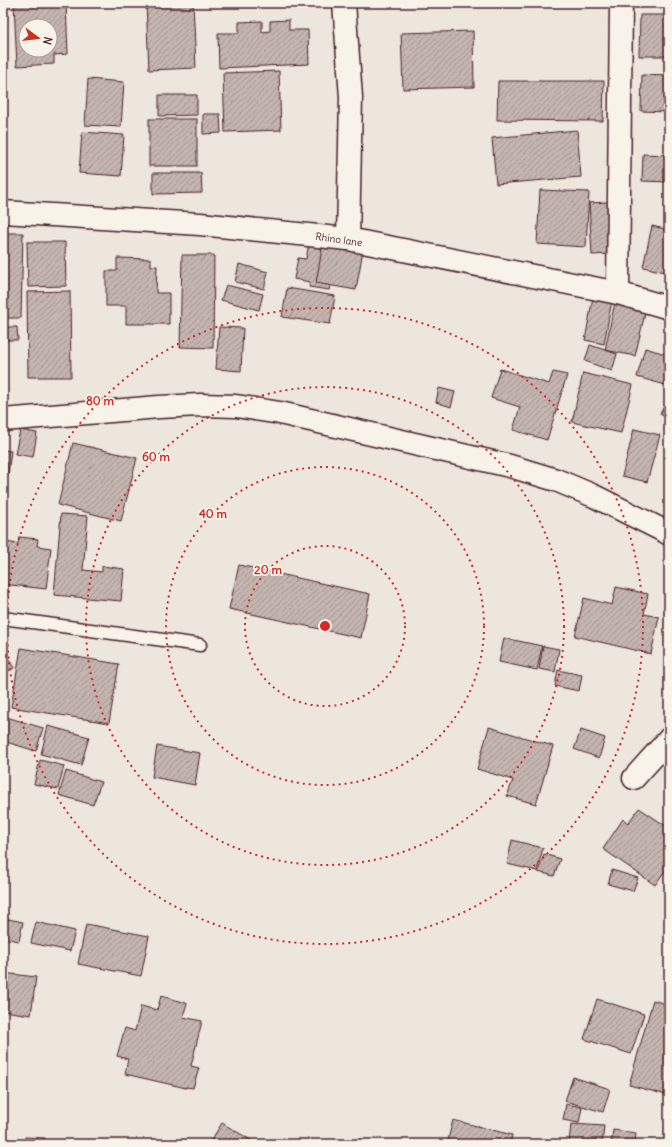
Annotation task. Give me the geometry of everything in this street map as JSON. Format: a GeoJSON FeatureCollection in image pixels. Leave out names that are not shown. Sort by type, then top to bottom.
{"type":"FeatureCollection","features":[{"type":"Feature","properties":{"kind":"street"},"geometry":{"type":"LineString","coordinates":[[344,3],[351,97],[348,239]]}},
{"type":"Feature","properties":{"kind":"street"},"geometry":{"type":"LineString","coordinates":[[618,292],[621,3]]}},
{"type":"Feature","properties":{"kind":"street","name":"Rhino lane"},"geometry":{"type":"LineString","coordinates":[[3,212],[200,224],[348,239],[618,292],[669,308]]}},
{"type":"Feature","properties":{"kind":"street"},"geometry":{"type":"LineString","coordinates":[[3,420],[200,405],[236,406],[280,413],[510,466],[550,478],[594,496],[669,534]]}},
{"type":"Feature","properties":{"kind":"street"},"geometry":{"type":"LineString","coordinates":[[634,778],[669,739]]}},
{"type":"Feature","properties":{"kind":"lane"},"geometry":{"type":"LineString","coordinates":[[3,618],[200,645]]}},
{"type":"Feature","properties":{"kind":"building"},"geometry":{"type":"Polygon","coordinates":[[[66,3],[68,54],[58,55],[58,18],[18,18],[18,58],[54,58],[54,64],[17,66],[14,4],[66,3]]]}},
{"type":"Feature","properties":{"kind":"building"},"geometry":{"type":"Polygon","coordinates":[[[146,3],[193,3],[196,68],[149,70],[146,3]]]}},
{"type":"Feature","properties":{"kind":"building"},"geometry":{"type":"Polygon","coordinates":[[[640,15],[669,15],[669,56],[639,56],[640,15]]]}},
{"type":"Feature","properties":{"kind":"building"},"geometry":{"type":"Polygon","coordinates":[[[289,20],[289,30],[308,30],[309,64],[219,68],[218,33],[239,33],[239,22],[262,21],[262,32],[270,31],[270,21],[289,20]]]}},
{"type":"Feature","properties":{"kind":"building"},"geometry":{"type":"Polygon","coordinates":[[[473,31],[474,87],[403,89],[401,33],[473,31]]]}},
{"type":"Feature","properties":{"kind":"building"},"geometry":{"type":"Polygon","coordinates":[[[279,71],[281,130],[225,132],[223,73],[279,71]]]}},
{"type":"Feature","properties":{"kind":"building"},"geometry":{"type":"Polygon","coordinates":[[[642,75],[669,76],[669,112],[641,111],[642,75]]]}},
{"type":"Feature","properties":{"kind":"building"},"geometry":{"type":"Polygon","coordinates":[[[88,79],[124,82],[121,127],[85,125],[88,79]]]}},
{"type":"Feature","properties":{"kind":"building"},"geometry":{"type":"Polygon","coordinates":[[[498,81],[604,81],[603,121],[497,120],[498,81]]]}},
{"type":"Feature","properties":{"kind":"building"},"geometry":{"type":"Polygon","coordinates":[[[159,95],[197,95],[197,115],[159,116],[159,95]]]}},
{"type":"Feature","properties":{"kind":"building"},"geometry":{"type":"Polygon","coordinates":[[[203,114],[220,114],[221,133],[203,134],[203,114]]]}},
{"type":"Feature","properties":{"kind":"building"},"geometry":{"type":"Polygon","coordinates":[[[149,119],[197,119],[197,166],[149,166],[149,119]]]}},
{"type":"Feature","properties":{"kind":"building"},"geometry":{"type":"Polygon","coordinates":[[[577,130],[581,177],[496,184],[492,138],[577,130]]]}},
{"type":"Feature","properties":{"kind":"building"},"geometry":{"type":"Polygon","coordinates":[[[82,132],[124,135],[121,176],[79,173],[82,132]]]}},
{"type":"Feature","properties":{"kind":"building"},"geometry":{"type":"Polygon","coordinates":[[[643,154],[669,155],[669,182],[642,181],[643,154]]]}},
{"type":"Feature","properties":{"kind":"building"},"geometry":{"type":"Polygon","coordinates":[[[153,173],[201,173],[202,193],[153,194],[153,173]]]}},
{"type":"Feature","properties":{"kind":"building"},"geometry":{"type":"Polygon","coordinates":[[[540,190],[589,192],[586,247],[537,244],[540,190]]]}},
{"type":"Feature","properties":{"kind":"building"},"geometry":{"type":"Polygon","coordinates":[[[608,202],[611,254],[592,255],[589,203],[608,202]]]}},
{"type":"Feature","properties":{"kind":"building"},"geometry":{"type":"Polygon","coordinates":[[[652,226],[669,230],[669,273],[643,267],[652,226]]]}},
{"type":"Feature","properties":{"kind":"building"},"geometry":{"type":"Polygon","coordinates":[[[3,233],[23,233],[21,318],[3,318],[3,233]]]}},
{"type":"Feature","properties":{"kind":"building"},"geometry":{"type":"Polygon","coordinates":[[[27,242],[65,242],[66,286],[28,287],[27,242]]]}},
{"type":"Feature","properties":{"kind":"building"},"geometry":{"type":"Polygon","coordinates":[[[309,243],[332,247],[331,252],[345,254],[340,283],[331,282],[329,290],[309,287],[310,282],[294,279],[298,258],[306,259],[309,243]]]}},
{"type":"Feature","properties":{"kind":"building"},"geometry":{"type":"Polygon","coordinates":[[[323,243],[363,250],[356,290],[316,283],[323,243]]]}},
{"type":"Feature","properties":{"kind":"building"},"geometry":{"type":"Polygon","coordinates":[[[182,255],[214,255],[213,348],[180,347],[182,255]]]}},
{"type":"Feature","properties":{"kind":"building"},"geometry":{"type":"Polygon","coordinates":[[[117,258],[151,259],[151,266],[157,266],[156,293],[169,293],[169,324],[126,324],[126,306],[106,306],[106,271],[117,271],[117,258]]]}},
{"type":"Feature","properties":{"kind":"building"},"geometry":{"type":"Polygon","coordinates":[[[239,264],[268,272],[264,289],[235,282],[239,264]]]}},
{"type":"Feature","properties":{"kind":"building"},"geometry":{"type":"Polygon","coordinates":[[[226,285],[263,294],[259,310],[221,300],[226,285]]]}},
{"type":"Feature","properties":{"kind":"building"},"geometry":{"type":"Polygon","coordinates":[[[287,288],[335,296],[330,324],[282,317],[287,288]]]}},
{"type":"Feature","properties":{"kind":"building"},"geometry":{"type":"Polygon","coordinates":[[[70,291],[71,377],[28,377],[27,292],[70,291]]]}},
{"type":"Feature","properties":{"kind":"building"},"geometry":{"type":"Polygon","coordinates":[[[593,297],[612,300],[604,344],[585,340],[593,297]]]}},
{"type":"Feature","properties":{"kind":"building"},"geometry":{"type":"Polygon","coordinates":[[[615,302],[646,309],[635,356],[605,350],[615,302]]]}},
{"type":"Feature","properties":{"kind":"building"},"geometry":{"type":"Polygon","coordinates":[[[3,327],[17,327],[18,340],[3,340],[3,327]]]}},
{"type":"Feature","properties":{"kind":"building"},"geometry":{"type":"Polygon","coordinates":[[[219,327],[243,328],[241,371],[216,369],[219,327]]]}},
{"type":"Feature","properties":{"kind":"building"},"geometry":{"type":"Polygon","coordinates":[[[590,345],[617,354],[612,371],[585,361],[590,345]]]}},
{"type":"Feature","properties":{"kind":"building"},"geometry":{"type":"Polygon","coordinates":[[[645,348],[669,355],[669,386],[637,377],[645,348]]]}},
{"type":"Feature","properties":{"kind":"building"},"geometry":{"type":"Polygon","coordinates":[[[500,369],[549,384],[553,372],[567,375],[547,440],[513,430],[520,407],[491,398],[500,369]]]}},
{"type":"Feature","properties":{"kind":"building"},"geometry":{"type":"Polygon","coordinates":[[[583,373],[633,385],[621,433],[572,422],[583,373]]]}},
{"type":"Feature","properties":{"kind":"building"},"geometry":{"type":"Polygon","coordinates":[[[439,388],[455,392],[451,407],[436,402],[439,388]]]}},
{"type":"Feature","properties":{"kind":"building"},"geometry":{"type":"Polygon","coordinates":[[[669,397],[669,419],[660,414],[669,397]]]}},
{"type":"Feature","properties":{"kind":"building"},"geometry":{"type":"Polygon","coordinates":[[[634,429],[660,435],[647,482],[622,476],[634,429]]]}},
{"type":"Feature","properties":{"kind":"building"},"geometry":{"type":"Polygon","coordinates":[[[20,430],[37,433],[33,457],[15,454],[20,430]]]}},
{"type":"Feature","properties":{"kind":"building"},"geometry":{"type":"Polygon","coordinates":[[[73,443],[137,458],[121,521],[58,505],[73,443]]]}},
{"type":"Feature","properties":{"kind":"building"},"geometry":{"type":"Polygon","coordinates":[[[3,450],[11,451],[8,474],[3,473],[3,450]]]}},
{"type":"Feature","properties":{"kind":"building"},"geometry":{"type":"Polygon","coordinates":[[[3,486],[6,486],[4,506],[3,506],[3,486]]]}},
{"type":"Feature","properties":{"kind":"building"},"geometry":{"type":"Polygon","coordinates":[[[61,514],[88,516],[83,570],[102,572],[102,566],[124,569],[121,601],[54,595],[61,514]]]}},
{"type":"Feature","properties":{"kind":"building"},"geometry":{"type":"Polygon","coordinates":[[[3,534],[6,535],[5,542],[18,544],[19,537],[38,539],[37,546],[51,548],[46,589],[3,584],[3,534]]]}},
{"type":"Feature","properties":{"kind":"building"},"geometry":{"type":"Polygon","coordinates":[[[239,565],[370,594],[361,638],[229,609],[239,565]]]}},
{"type":"Feature","properties":{"kind":"building"},"geometry":{"type":"Polygon","coordinates":[[[616,587],[648,594],[644,614],[659,617],[651,654],[575,636],[584,598],[612,605],[616,587]]]}},
{"type":"Feature","properties":{"kind":"building"},"geometry":{"type":"Polygon","coordinates":[[[504,638],[542,646],[537,670],[499,662],[504,638]]]}},
{"type":"Feature","properties":{"kind":"building"},"geometry":{"type":"Polygon","coordinates":[[[543,646],[559,649],[555,672],[539,669],[543,646]]]}},
{"type":"Feature","properties":{"kind":"building"},"geometry":{"type":"Polygon","coordinates":[[[21,648],[119,664],[109,723],[11,707],[21,648]]]}},
{"type":"Feature","properties":{"kind":"building"},"geometry":{"type":"Polygon","coordinates":[[[3,650],[14,668],[3,674],[3,650]]]}},
{"type":"Feature","properties":{"kind":"building"},"geometry":{"type":"Polygon","coordinates":[[[558,670],[582,675],[579,691],[555,686],[558,670]]]}},
{"type":"Feature","properties":{"kind":"building"},"geometry":{"type":"Polygon","coordinates":[[[3,716],[43,728],[36,751],[3,741],[3,716]]]}},
{"type":"Feature","properties":{"kind":"building"},"geometry":{"type":"Polygon","coordinates":[[[48,726],[89,737],[81,765],[41,754],[48,726]]]}},
{"type":"Feature","properties":{"kind":"building"},"geometry":{"type":"Polygon","coordinates":[[[489,727],[553,746],[536,804],[507,796],[513,780],[477,769],[489,727]]]}},
{"type":"Feature","properties":{"kind":"building"},"geometry":{"type":"Polygon","coordinates":[[[581,730],[605,738],[599,758],[574,749],[581,730]]]}},
{"type":"Feature","properties":{"kind":"building"},"geometry":{"type":"Polygon","coordinates":[[[157,746],[200,753],[195,785],[152,777],[157,746]]]}},
{"type":"Feature","properties":{"kind":"building"},"geometry":{"type":"Polygon","coordinates":[[[40,760],[64,766],[58,789],[34,784],[40,760]]]}},
{"type":"Feature","properties":{"kind":"building"},"geometry":{"type":"Polygon","coordinates":[[[66,771],[101,782],[93,805],[59,795],[66,771]]]}},
{"type":"Feature","properties":{"kind":"building"},"geometry":{"type":"Polygon","coordinates":[[[639,808],[669,828],[669,865],[655,885],[603,849],[623,819],[628,823],[639,808]]]}},
{"type":"Feature","properties":{"kind":"building"},"geometry":{"type":"Polygon","coordinates":[[[512,840],[543,848],[537,871],[507,864],[512,840]]]}},
{"type":"Feature","properties":{"kind":"building"},"geometry":{"type":"Polygon","coordinates":[[[544,854],[560,859],[554,876],[538,872],[544,854]]]}},
{"type":"Feature","properties":{"kind":"building"},"geometry":{"type":"Polygon","coordinates":[[[612,870],[638,878],[633,891],[608,884],[612,870]]]}},
{"type":"Feature","properties":{"kind":"building"},"geometry":{"type":"Polygon","coordinates":[[[3,918],[23,922],[19,941],[3,938],[3,918]]]}},
{"type":"Feature","properties":{"kind":"building"},"geometry":{"type":"Polygon","coordinates":[[[36,922],[75,931],[70,951],[31,943],[36,922]]]}},
{"type":"Feature","properties":{"kind":"building"},"geometry":{"type":"Polygon","coordinates":[[[86,924],[149,936],[141,976],[78,964],[86,924]]]}},
{"type":"Feature","properties":{"kind":"building"},"geometry":{"type":"Polygon","coordinates":[[[3,973],[36,977],[31,1015],[3,1011],[3,973]]]}},
{"type":"Feature","properties":{"kind":"building"},"geometry":{"type":"Polygon","coordinates":[[[161,996],[187,1003],[183,1017],[202,1021],[191,1066],[199,1068],[193,1088],[186,1088],[125,1074],[128,1059],[117,1056],[125,1028],[135,1031],[141,1006],[157,1010],[161,996]]]}},
{"type":"Feature","properties":{"kind":"building"},"geometry":{"type":"Polygon","coordinates":[[[597,999],[644,1014],[631,1054],[584,1039],[597,999]]]}},
{"type":"Feature","properties":{"kind":"building"},"geometry":{"type":"Polygon","coordinates":[[[653,1000],[669,1005],[669,1087],[667,1095],[629,1085],[653,1000]]]}},
{"type":"Feature","properties":{"kind":"building"},"geometry":{"type":"Polygon","coordinates":[[[573,1077],[610,1089],[603,1112],[565,1101],[573,1077]]]}},
{"type":"Feature","properties":{"kind":"building"},"geometry":{"type":"Polygon","coordinates":[[[566,1104],[582,1107],[579,1123],[563,1120],[566,1104]]]}},
{"type":"Feature","properties":{"kind":"building"},"geometry":{"type":"Polygon","coordinates":[[[453,1120],[512,1135],[510,1144],[447,1144],[453,1120]]]}},
{"type":"Feature","properties":{"kind":"building"},"geometry":{"type":"Polygon","coordinates":[[[222,1123],[254,1142],[252,1144],[209,1144],[222,1123]]]}},
{"type":"Feature","properties":{"kind":"building"},"geometry":{"type":"Polygon","coordinates":[[[571,1124],[604,1126],[602,1144],[569,1143],[571,1124]]]}},
{"type":"Feature","properties":{"kind":"building"},"geometry":{"type":"Polygon","coordinates":[[[613,1130],[636,1133],[635,1144],[611,1144],[613,1130]]]}},
{"type":"Feature","properties":{"kind":"building"},"geometry":{"type":"Polygon","coordinates":[[[25,1137],[45,1138],[45,1144],[25,1144],[25,1137]]]}}]}
